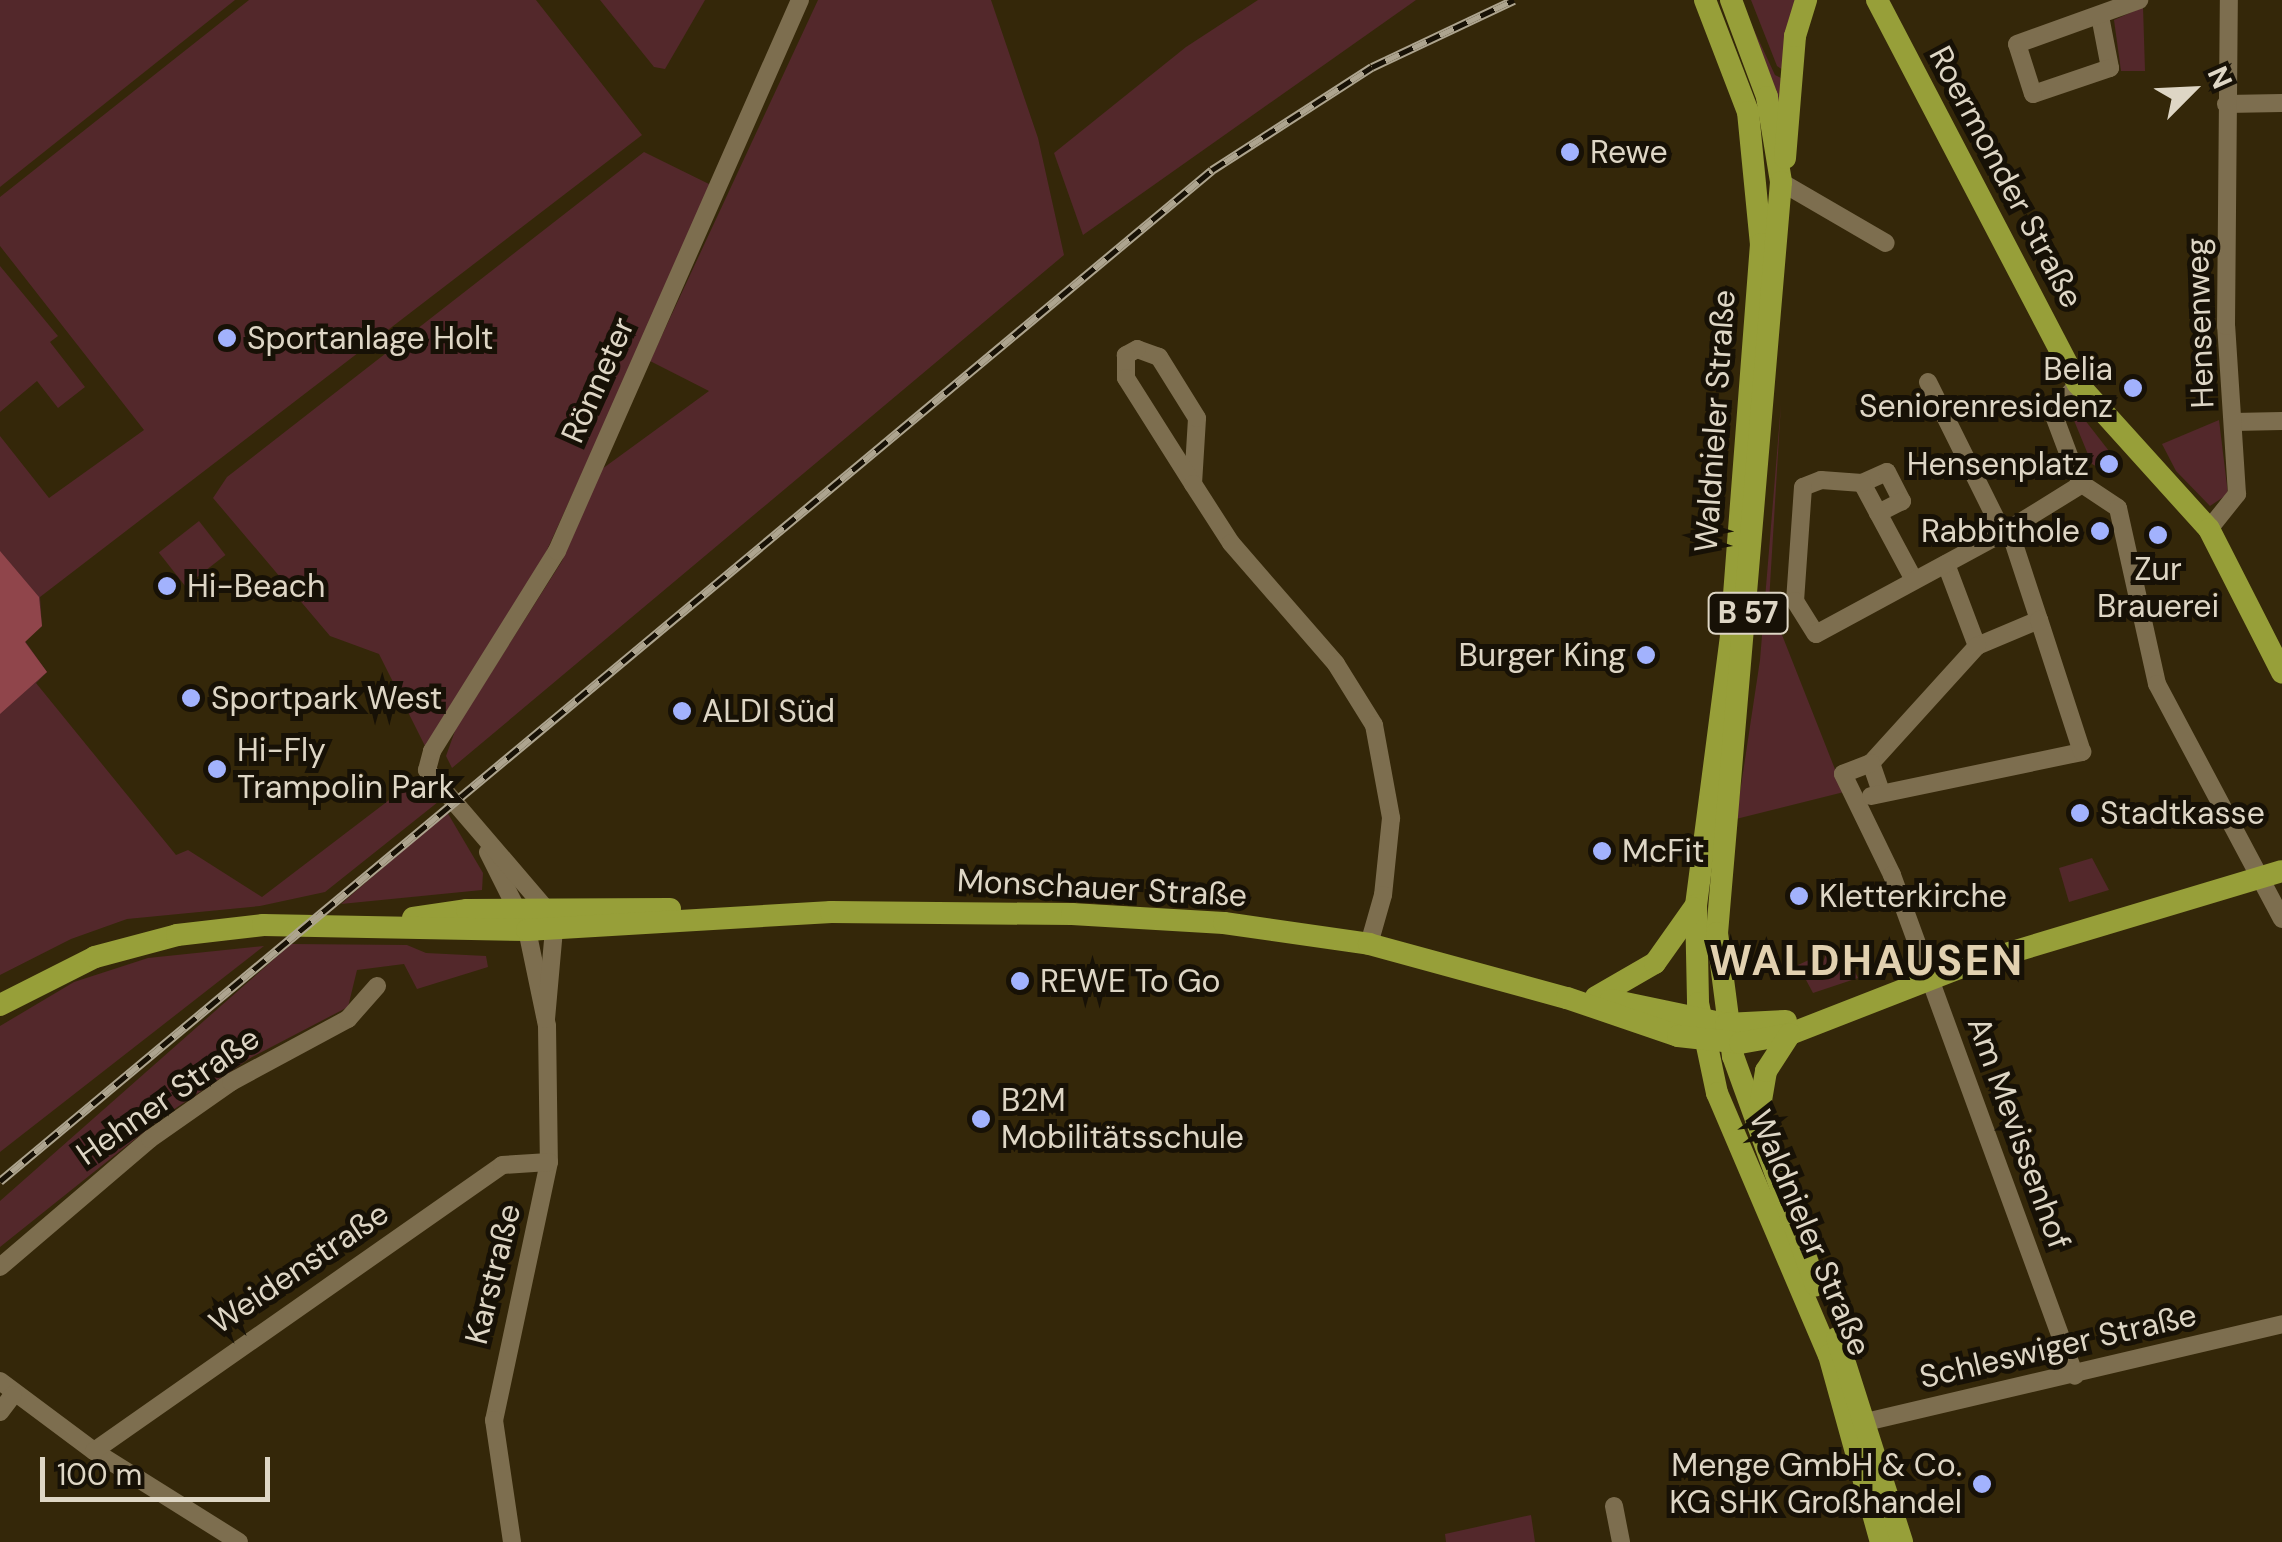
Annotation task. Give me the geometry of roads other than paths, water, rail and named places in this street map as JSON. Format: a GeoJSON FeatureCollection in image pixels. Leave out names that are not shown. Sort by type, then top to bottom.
{"type":"FeatureCollection","features":[{"type":"Feature","properties":{"kind":"main road","name":"Waldnieler Straße"},"geometry":{"type":"LineString","coordinates":[[1705,0],[1748,112],[1761,244],[1730,636],[1696,906],[1702,1030],[1716,1093],[1858,1424],[1881,1542]]}},
{"type":"Feature","properties":{"kind":"main road","name":"Waldnieler Straße"},"geometry":{"type":"LineString","coordinates":[[1731,0],[1756,57],[1781,182],[1716,933],[1728,1034],[1858,1424],[1902,1542]]}},
{"type":"Feature","properties":{"kind":"main road"},"geometry":{"type":"LineString","coordinates":[[1781,182],[1795,36],[1806,0]]}},
{"type":"Feature","properties":{"kind":"main road","name":"Roermonder Straße"},"geometry":{"type":"LineString","coordinates":[[1877,0],[2078,384],[2209,529],[2282,672]]}},
{"type":"Feature","properties":{"kind":"main road"},"geometry":{"type":"LineString","coordinates":[[1728,1034],[1790,1034],[1930,978],[2282,871]]}},
{"type":"Feature","properties":{"kind":"main road"},"geometry":{"type":"LineString","coordinates":[[1596,997],[1655,963],[1696,906]]}},
{"type":"Feature","properties":{"kind":"main road","name":"Monschauer Straße"},"geometry":{"type":"LineString","coordinates":[[0,1005],[96,957],[178,935],[264,925],[831,912],[1098,914],[1224,923],[1369,944],[1568,998],[1728,1034]]}},
{"type":"Feature","properties":{"kind":"main road","name":"Monschauer Straße"},"geometry":{"type":"LineString","coordinates":[[1568,998],[1596,997],[1702,1030]]}},
{"type":"Feature","properties":{"kind":"main road"},"geometry":{"type":"LineString","coordinates":[[1728,1034],[1838,1012]]}},
{"type":"Feature","properties":{"kind":"main road"},"geometry":{"type":"LineString","coordinates":[[1758,1125],[1766,1070],[1790,1034]]}},
{"type":"Feature","properties":{"kind":"street","name":"Rönneter"},"geometry":{"type":"LineString","coordinates":[[478,833],[429,772],[432,751],[557,551],[800,0]]}},
{"type":"Feature","properties":{"kind":"street"},"geometry":{"type":"LineString","coordinates":[[2100,16],[2110,68],[2033,94],[2016,44],[2139,0]]}},
{"type":"Feature","properties":{"kind":"street","name":"Hensenweg"},"geometry":{"type":"LineString","coordinates":[[2209,529],[2237,494],[2226,104],[2229,0]]}},
{"type":"Feature","properties":{"kind":"street"},"geometry":{"type":"LineString","coordinates":[[2226,104],[2282,104]]}},
{"type":"Feature","properties":{"kind":"street"},"geometry":{"type":"LineString","coordinates":[[1781,182],[1886,243]]}},
{"type":"Feature","properties":{"kind":"street"},"geometry":{"type":"LineString","coordinates":[[1193,484],[1197,418],[1160,356],[1137,349],[1126,356],[1126,378],[1193,484],[1231,543],[1357,691],[1374,724],[1391,818],[1383,895],[1369,944]]}},
{"type":"Feature","properties":{"kind":"street"},"geometry":{"type":"LineString","coordinates":[[1928,382],[2006,531],[2040,620],[2082,752],[1881,792],[1855,802],[1843,774],[1871,763],[1977,646],[2040,620]]}},
{"type":"Feature","properties":{"kind":"street"},"geometry":{"type":"LineString","coordinates":[[2078,384],[2053,413],[2082,484],[2118,508],[2157,684],[2282,919]]}},
{"type":"Feature","properties":{"kind":"street"},"geometry":{"type":"LineString","coordinates":[[2232,422],[2282,421]]}},
{"type":"Feature","properties":{"kind":"street"},"geometry":{"type":"LineString","coordinates":[[1878,513],[1902,500],[1887,472],[1862,484],[1821,480],[1803,488],[1794,584],[1807,627],[1816,634],[2006,531],[2082,484]]}},
{"type":"Feature","properties":{"kind":"street"},"geometry":{"type":"LineString","coordinates":[[1862,484],[1914,580]]}},
{"type":"Feature","properties":{"kind":"street"},"geometry":{"type":"LineString","coordinates":[[1946,564],[1977,646]]}},
{"type":"Feature","properties":{"kind":"street"},"geometry":{"type":"LineString","coordinates":[[1871,763],[1881,792]]}},
{"type":"Feature","properties":{"kind":"street","name":"Am Mevissenhof"},"geometry":{"type":"LineString","coordinates":[[1855,802],[1892,875],[2075,1376]]}},
{"type":"Feature","properties":{"kind":"street"},"geometry":{"type":"LineString","coordinates":[[478,833],[550,919]]}},
{"type":"Feature","properties":{"kind":"street","name":"Karstraße"},"geometry":{"type":"LineString","coordinates":[[478,833],[523,920],[546,1019]]}},
{"type":"Feature","properties":{"kind":"street","name":"Karstraße"},"geometry":{"type":"LineString","coordinates":[[512,1542],[497,1457],[496,1387],[548,1162],[546,1019],[550,919]]}},
{"type":"Feature","properties":{"kind":"street","name":"Hehner Straße"},"geometry":{"type":"LineString","coordinates":[[0,1267],[150,1139],[231,1082],[348,1019],[378,986]]}},
{"type":"Feature","properties":{"kind":"street","name":"Weidenstraße"},"geometry":{"type":"LineString","coordinates":[[94,1451],[502,1165],[548,1162]]}},
{"type":"Feature","properties":{"kind":"street","name":"Schleswiger Straße"},"geometry":{"type":"LineString","coordinates":[[1858,1424],[2075,1376],[2282,1324]]}},
{"type":"Feature","properties":{"kind":"street"},"geometry":{"type":"LineString","coordinates":[[0,1412],[6,1388],[94,1451],[239,1542]]}},
{"type":"Feature","properties":{"kind":"street"},"geometry":{"type":"LineString","coordinates":[[1614,1506],[1621,1542]]}},
{"type":"Feature","properties":{"kind":"railway"},"geometry":{"type":"LineString","coordinates":[[0,1181],[1212,170],[1372,67],[1514,0]]}},
{"type":"Feature","properties":{"kind":"place","name":"Rewe"},"geometry":{"type":"Point","coordinates":[1570,152]}},
{"type":"Feature","properties":{"kind":"place","name":"Sportanlage Holt"},"geometry":{"type":"Point","coordinates":[227,338]}},
{"type":"Feature","properties":{"kind":"place","name":"Belia Seniorenresidenz"},"geometry":{"type":"Point","coordinates":[2133,388]}},
{"type":"Feature","properties":{"kind":"place","name":"Hensenplatz"},"geometry":{"type":"Point","coordinates":[2109,464]}},
{"type":"Feature","properties":{"kind":"place","name":"Rabbithole"},"geometry":{"type":"Point","coordinates":[2100,531]}},
{"type":"Feature","properties":{"kind":"place","name":"Zur Brauerei"},"geometry":{"type":"Point","coordinates":[2158,535]}},
{"type":"Feature","properties":{"kind":"place","name":"Hi-Beach"},"geometry":{"type":"Point","coordinates":[167,586]}},
{"type":"Feature","properties":{"kind":"place","name":"Burger King"},"geometry":{"type":"Point","coordinates":[1646,655]}},
{"type":"Feature","properties":{"kind":"place","name":"Sportpark West"},"geometry":{"type":"Point","coordinates":[191,698]}},
{"type":"Feature","properties":{"kind":"place","name":"ALDI Süd"},"geometry":{"type":"Point","coordinates":[682,711]}},
{"type":"Feature","properties":{"kind":"place","name":"Hi-Fly Trampolin Park"},"geometry":{"type":"Point","coordinates":[217,769]}},
{"type":"Feature","properties":{"kind":"place","name":"Stadtkasse"},"geometry":{"type":"Point","coordinates":[2080,813]}},
{"type":"Feature","properties":{"kind":"place","name":"McFit"},"geometry":{"type":"Point","coordinates":[1602,851]}},
{"type":"Feature","properties":{"kind":"place","name":"Kletterkirche"},"geometry":{"type":"Point","coordinates":[1799,896]}},
{"type":"Feature","properties":{"kind":"place","name":"REWE To Go"},"geometry":{"type":"Point","coordinates":[1020,981]}},
{"type":"Feature","properties":{"kind":"place","name":"B2M Mobilitätsschule"},"geometry":{"type":"Point","coordinates":[981,1119]}},
{"type":"Feature","properties":{"kind":"place","name":"Menge GmbH & Co. KG SHK Großhandel"},"geometry":{"type":"Point","coordinates":[1982,1484]}},
{"type":"Feature","properties":{"kind":"district","name":"WALDHAUSEN"},"geometry":{"type":"Point","coordinates":[1867,961]}}]}
